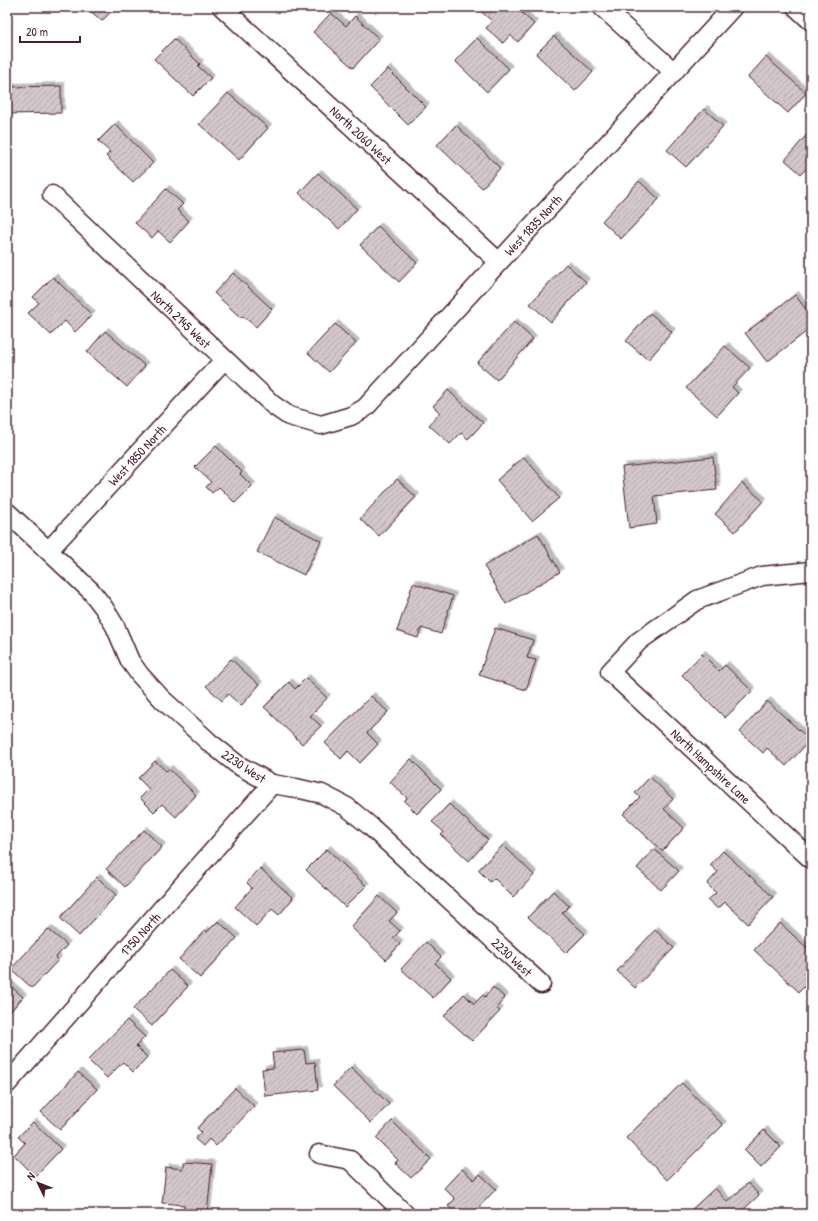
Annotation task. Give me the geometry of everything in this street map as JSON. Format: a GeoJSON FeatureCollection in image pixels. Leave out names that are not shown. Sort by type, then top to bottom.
{"type":"FeatureCollection","features":[{"type":"Feature","properties":{"kind":"street","name":"North 2060 West"},"geometry":{"type":"LineString","coordinates":[[222,7],[499,262]]}},
{"type":"Feature","properties":{"kind":"street"},"geometry":{"type":"LineString","coordinates":[[602,7],[674,72]]}},
{"type":"Feature","properties":{"kind":"street","name":"West 1835 North"},"geometry":{"type":"LineString","coordinates":[[321,426],[351,416],[365,408],[733,7]]}},
{"type":"Feature","properties":{"kind":"street"},"geometry":{"type":"LineString","coordinates":[[796,7],[811,21]]}},
{"type":"Feature","properties":{"kind":"street","name":"North 2145 West"},"geometry":{"type":"LineString","coordinates":[[52,195],[273,405],[289,416],[321,426]]}},
{"type":"Feature","properties":{"kind":"street","name":"West 1850 North"},"geometry":{"type":"LineString","coordinates":[[49,550],[224,360]]}},
{"type":"Feature","properties":{"kind":"street","name":"2230 West"},"geometry":{"type":"LineString","coordinates":[[7,512],[91,591],[115,626],[130,661],[150,687],[209,742],[238,765],[272,784],[322,794],[348,807],[541,984]]}},
{"type":"Feature","properties":{"kind":"street","name":"North Hampshire Lane"},"geometry":{"type":"LineString","coordinates":[[811,571],[762,576],[697,600],[639,641],[610,672],[811,860]]}},
{"type":"Feature","properties":{"kind":"street","name":"1750 North"},"geometry":{"type":"LineString","coordinates":[[7,1084],[272,784]]}},
{"type":"Feature","properties":{"kind":"street"},"geometry":{"type":"LineString","coordinates":[[319,1154],[350,1160],[405,1214]]}},
{"type":"Feature","properties":{"kind":"building"},"geometry":{"type":"Polygon","coordinates":[[[75,7],[115,7],[102,21],[87,8],[82,13],[75,7]]]}},
{"type":"Feature","properties":{"kind":"building"},"geometry":{"type":"Polygon","coordinates":[[[520,7],[524,10],[522,13],[534,24],[518,42],[510,35],[503,43],[486,28],[492,21],[477,8],[520,7]]]}},
{"type":"Feature","properties":{"kind":"building"},"geometry":{"type":"Polygon","coordinates":[[[331,13],[346,26],[355,16],[379,39],[353,68],[313,32],[331,13]]]}},
{"type":"Feature","properties":{"kind":"building"},"geometry":{"type":"Polygon","coordinates":[[[554,36],[593,72],[575,91],[536,54],[554,36]]]}},
{"type":"Feature","properties":{"kind":"building"},"geometry":{"type":"Polygon","coordinates":[[[477,38],[509,69],[487,92],[455,61],[477,38]]]}},
{"type":"Feature","properties":{"kind":"building"},"geometry":{"type":"Polygon","coordinates":[[[174,39],[200,64],[198,66],[211,78],[193,96],[154,59],[174,39]]]}},
{"type":"Feature","properties":{"kind":"building"},"geometry":{"type":"Polygon","coordinates":[[[766,57],[806,93],[788,113],[748,77],[766,57]]]}},
{"type":"Feature","properties":{"kind":"building"},"geometry":{"type":"Polygon","coordinates":[[[388,69],[426,107],[408,125],[370,87],[388,69]]]}},
{"type":"Feature","properties":{"kind":"building"},"geometry":{"type":"Polygon","coordinates":[[[61,86],[61,113],[7,114],[7,87],[61,86]]]}},
{"type":"Feature","properties":{"kind":"building"},"geometry":{"type":"Polygon","coordinates":[[[228,93],[268,128],[239,160],[199,124],[228,93]]]}},
{"type":"Feature","properties":{"kind":"building"},"geometry":{"type":"Polygon","coordinates":[[[704,109],[723,126],[686,167],[667,150],[704,109]]]}},
{"type":"Feature","properties":{"kind":"building"},"geometry":{"type":"Polygon","coordinates":[[[115,124],[153,163],[133,182],[106,156],[110,152],[98,141],[115,124]]]}},
{"type":"Feature","properties":{"kind":"building"},"geometry":{"type":"Polygon","coordinates":[[[456,125],[500,168],[482,188],[437,145],[456,125]]]}},
{"type":"Feature","properties":{"kind":"building"},"geometry":{"type":"Polygon","coordinates":[[[811,130],[811,164],[801,174],[785,160],[811,130]]]}},
{"type":"Feature","properties":{"kind":"building"},"geometry":{"type":"Polygon","coordinates":[[[318,173],[357,209],[339,229],[299,193],[318,173]]]}},
{"type":"Feature","properties":{"kind":"building"},"geometry":{"type":"Polygon","coordinates":[[[639,181],[659,199],[621,239],[602,221],[639,181]]]}},
{"type":"Feature","properties":{"kind":"building"},"geometry":{"type":"Polygon","coordinates":[[[166,189],[183,204],[177,210],[189,221],[170,242],[158,231],[152,238],[135,223],[166,189]]]}},
{"type":"Feature","properties":{"kind":"building"},"geometry":{"type":"Polygon","coordinates":[[[378,226],[417,263],[399,282],[360,245],[378,226]]]}},
{"type":"Feature","properties":{"kind":"building"},"geometry":{"type":"Polygon","coordinates":[[[566,264],[586,282],[551,322],[530,304],[566,264]]]}},
{"type":"Feature","properties":{"kind":"building"},"geometry":{"type":"Polygon","coordinates":[[[233,273],[272,309],[256,327],[243,316],[241,318],[214,293],[233,273]]]}},
{"type":"Feature","properties":{"kind":"building"},"geometry":{"type":"Polygon","coordinates":[[[53,277],[92,315],[75,332],[65,321],[51,335],[28,313],[39,303],[33,297],[53,277]]]}},
{"type":"Feature","properties":{"kind":"building"},"geometry":{"type":"Polygon","coordinates":[[[795,295],[811,316],[811,328],[767,362],[745,333],[795,295]]]}},
{"type":"Feature","properties":{"kind":"building"},"geometry":{"type":"Polygon","coordinates":[[[650,313],[672,332],[648,360],[626,341],[650,313]]]}},
{"type":"Feature","properties":{"kind":"building"},"geometry":{"type":"Polygon","coordinates":[[[514,322],[533,339],[497,380],[477,363],[514,322]]]}},
{"type":"Feature","properties":{"kind":"building"},"geometry":{"type":"Polygon","coordinates":[[[335,324],[356,343],[329,372],[308,353],[335,324]]]}},
{"type":"Feature","properties":{"kind":"building"},"geometry":{"type":"Polygon","coordinates":[[[105,331],[145,366],[127,387],[87,352],[105,331]]]}},
{"type":"Feature","properties":{"kind":"building"},"geometry":{"type":"Polygon","coordinates":[[[725,346],[750,368],[732,387],[738,393],[717,416],[686,388],[725,346]]]}},
{"type":"Feature","properties":{"kind":"building"},"geometry":{"type":"Polygon","coordinates":[[[448,390],[483,423],[468,439],[461,433],[450,444],[429,425],[440,413],[433,406],[448,390]]]}},
{"type":"Feature","properties":{"kind":"building"},"geometry":{"type":"Polygon","coordinates":[[[216,446],[242,472],[240,474],[252,486],[235,503],[219,487],[212,493],[206,487],[211,482],[195,467],[216,446]]]}},
{"type":"Feature","properties":{"kind":"building"},"geometry":{"type":"Polygon","coordinates":[[[524,457],[559,498],[532,521],[497,480],[524,457]]]}},
{"type":"Feature","properties":{"kind":"building"},"geometry":{"type":"Polygon","coordinates":[[[713,457],[717,490],[654,496],[657,524],[629,528],[622,467],[713,457]]]}},
{"type":"Feature","properties":{"kind":"building"},"geometry":{"type":"Polygon","coordinates":[[[397,479],[416,497],[379,536],[360,519],[397,479]]]}},
{"type":"Feature","properties":{"kind":"building"},"geometry":{"type":"Polygon","coordinates":[[[742,483],[763,501],[735,532],[715,514],[742,483]]]}},
{"type":"Feature","properties":{"kind":"building"},"geometry":{"type":"Polygon","coordinates":[[[274,517],[321,541],[304,575],[257,552],[274,517]]]}},
{"type":"Feature","properties":{"kind":"building"},"geometry":{"type":"Polygon","coordinates":[[[538,534],[560,572],[506,604],[484,566],[538,534]]]}},
{"type":"Feature","properties":{"kind":"building"},"geometry":{"type":"Polygon","coordinates":[[[413,583],[453,596],[441,634],[421,628],[418,638],[397,631],[413,583]]]}},
{"type":"Feature","properties":{"kind":"building"},"geometry":{"type":"Polygon","coordinates":[[[495,628],[533,640],[527,658],[536,660],[526,690],[479,675],[495,628]]]}},
{"type":"Feature","properties":{"kind":"building"},"geometry":{"type":"Polygon","coordinates":[[[702,654],[719,671],[725,665],[752,691],[725,718],[682,675],[702,654]]]}},
{"type":"Feature","properties":{"kind":"building"},"geometry":{"type":"Polygon","coordinates":[[[231,659],[259,685],[241,706],[228,694],[222,701],[206,686],[231,659]]]}},
{"type":"Feature","properties":{"kind":"building"},"geometry":{"type":"Polygon","coordinates":[[[306,678],[327,698],[310,716],[321,726],[302,744],[264,707],[289,682],[295,689],[306,678]]]}},
{"type":"Feature","properties":{"kind":"building"},"geometry":{"type":"Polygon","coordinates":[[[371,696],[388,712],[367,733],[378,744],[360,763],[348,751],[341,759],[325,743],[371,696]]]}},
{"type":"Feature","properties":{"kind":"building"},"geometry":{"type":"Polygon","coordinates":[[[767,701],[810,740],[786,766],[767,748],[763,753],[740,732],[767,701]]]}},
{"type":"Feature","properties":{"kind":"building"},"geometry":{"type":"Polygon","coordinates":[[[411,759],[441,789],[417,814],[404,801],[407,798],[390,782],[411,759]]]}},
{"type":"Feature","properties":{"kind":"building"},"geometry":{"type":"Polygon","coordinates":[[[155,761],[166,771],[169,769],[196,795],[176,817],[162,804],[154,812],[140,798],[149,789],[138,778],[155,761]]]}},
{"type":"Feature","properties":{"kind":"building"},"geometry":{"type":"Polygon","coordinates":[[[650,777],[673,799],[664,809],[684,828],[662,851],[623,814],[640,797],[635,793],[650,777]]]}},
{"type":"Feature","properties":{"kind":"building"},"geometry":{"type":"Polygon","coordinates":[[[811,788],[811,799],[806,794],[811,788]]]}},
{"type":"Feature","properties":{"kind":"building"},"geometry":{"type":"Polygon","coordinates":[[[449,804],[488,840],[469,861],[441,835],[444,832],[432,822],[449,804]]]}},
{"type":"Feature","properties":{"kind":"building"},"geometry":{"type":"Polygon","coordinates":[[[144,830],[162,847],[125,887],[106,869],[144,830]]]}},
{"type":"Feature","properties":{"kind":"building"},"geometry":{"type":"Polygon","coordinates":[[[503,845],[534,875],[513,897],[494,878],[490,882],[478,870],[503,845]]]}},
{"type":"Feature","properties":{"kind":"building"},"geometry":{"type":"Polygon","coordinates":[[[327,849],[366,886],[345,907],[306,870],[327,849]]]}},
{"type":"Feature","properties":{"kind":"building"},"geometry":{"type":"Polygon","coordinates":[[[654,849],[679,871],[661,890],[637,868],[654,849]]]}},
{"type":"Feature","properties":{"kind":"building"},"geometry":{"type":"Polygon","coordinates":[[[723,851],[773,897],[748,924],[725,902],[718,909],[708,900],[716,893],[707,884],[718,872],[710,865],[723,851]]]}},
{"type":"Feature","properties":{"kind":"building"},"geometry":{"type":"Polygon","coordinates":[[[260,868],[293,898],[279,915],[272,909],[256,926],[235,907],[252,888],[247,883],[260,868]]]}},
{"type":"Feature","properties":{"kind":"building"},"geometry":{"type":"Polygon","coordinates":[[[97,877],[116,895],[79,936],[60,918],[97,877]]]}},
{"type":"Feature","properties":{"kind":"building"},"geometry":{"type":"Polygon","coordinates":[[[553,891],[569,906],[562,913],[585,934],[566,953],[528,917],[553,891]]]}},
{"type":"Feature","properties":{"kind":"building"},"geometry":{"type":"Polygon","coordinates":[[[379,896],[397,913],[389,921],[400,931],[393,938],[400,944],[386,960],[351,927],[379,896]]]}},
{"type":"Feature","properties":{"kind":"building"},"geometry":{"type":"Polygon","coordinates":[[[218,921],[237,938],[200,978],[179,959],[205,930],[207,932],[218,921]]]}},
{"type":"Feature","properties":{"kind":"building"},"geometry":{"type":"Polygon","coordinates":[[[780,923],[807,948],[811,944],[811,988],[807,984],[799,992],[754,950],[780,923]]]}},
{"type":"Feature","properties":{"kind":"building"},"geometry":{"type":"Polygon","coordinates":[[[48,929],[67,945],[56,957],[58,960],[32,988],[11,969],[48,929]]]}},
{"type":"Feature","properties":{"kind":"building"},"geometry":{"type":"Polygon","coordinates":[[[655,930],[674,948],[635,988],[617,971],[655,930]]]}},
{"type":"Feature","properties":{"kind":"building"},"geometry":{"type":"Polygon","coordinates":[[[426,942],[441,957],[435,963],[451,978],[433,998],[401,969],[426,942]]]}},
{"type":"Feature","properties":{"kind":"building"},"geometry":{"type":"Polygon","coordinates":[[[170,970],[188,986],[152,1026],[133,1009],[170,970]]]}},
{"type":"Feature","properties":{"kind":"building"},"geometry":{"type":"Polygon","coordinates":[[[7,983],[23,997],[7,1015],[7,983]]]}},
{"type":"Feature","properties":{"kind":"building"},"geometry":{"type":"Polygon","coordinates":[[[493,987],[505,998],[496,1008],[500,1011],[472,1041],[444,1016],[464,994],[474,1004],[483,995],[485,997],[493,987]]]}},
{"type":"Feature","properties":{"kind":"building"},"geometry":{"type":"Polygon","coordinates":[[[127,1020],[145,1037],[136,1046],[147,1057],[133,1072],[123,1062],[107,1078],[88,1060],[127,1020]]]}},
{"type":"Feature","properties":{"kind":"building"},"geometry":{"type":"Polygon","coordinates":[[[304,1050],[306,1063],[315,1062],[318,1090],[265,1096],[262,1069],[274,1068],[272,1053],[304,1050]]]}},
{"type":"Feature","properties":{"kind":"building"},"geometry":{"type":"Polygon","coordinates":[[[351,1067],[389,1104],[371,1123],[333,1086],[351,1067]]]}},
{"type":"Feature","properties":{"kind":"building"},"geometry":{"type":"Polygon","coordinates":[[[78,1072],[97,1089],[60,1130],[41,1112],[78,1072]]]}},
{"type":"Feature","properties":{"kind":"building"},"geometry":{"type":"Polygon","coordinates":[[[682,1083],[723,1125],[667,1180],[626,1138],[682,1083]]]}},
{"type":"Feature","properties":{"kind":"building"},"geometry":{"type":"Polygon","coordinates":[[[235,1088],[254,1106],[216,1146],[209,1139],[203,1146],[195,1139],[201,1132],[197,1128],[235,1088]]]}},
{"type":"Feature","properties":{"kind":"building"},"geometry":{"type":"Polygon","coordinates":[[[392,1121],[431,1159],[411,1178],[395,1163],[398,1160],[376,1138],[392,1121]]]}},
{"type":"Feature","properties":{"kind":"building"},"geometry":{"type":"Polygon","coordinates":[[[33,1122],[61,1149],[35,1176],[14,1155],[25,1143],[18,1137],[33,1122]]]}},
{"type":"Feature","properties":{"kind":"building"},"geometry":{"type":"Polygon","coordinates":[[[764,1130],[781,1147],[761,1167],[744,1150],[764,1130]]]}},
{"type":"Feature","properties":{"kind":"building"},"geometry":{"type":"Polygon","coordinates":[[[183,1162],[212,1164],[207,1214],[183,1214],[184,1205],[162,1203],[166,1167],[183,1169],[183,1162]]]}},
{"type":"Feature","properties":{"kind":"building"},"geometry":{"type":"Polygon","coordinates":[[[462,1169],[474,1180],[480,1174],[496,1189],[472,1214],[456,1214],[448,1206],[455,1199],[444,1188],[462,1169]]]}},
{"type":"Feature","properties":{"kind":"building"},"geometry":{"type":"Polygon","coordinates":[[[748,1183],[759,1195],[739,1214],[687,1214],[715,1188],[727,1202],[748,1183]]]}}]}
